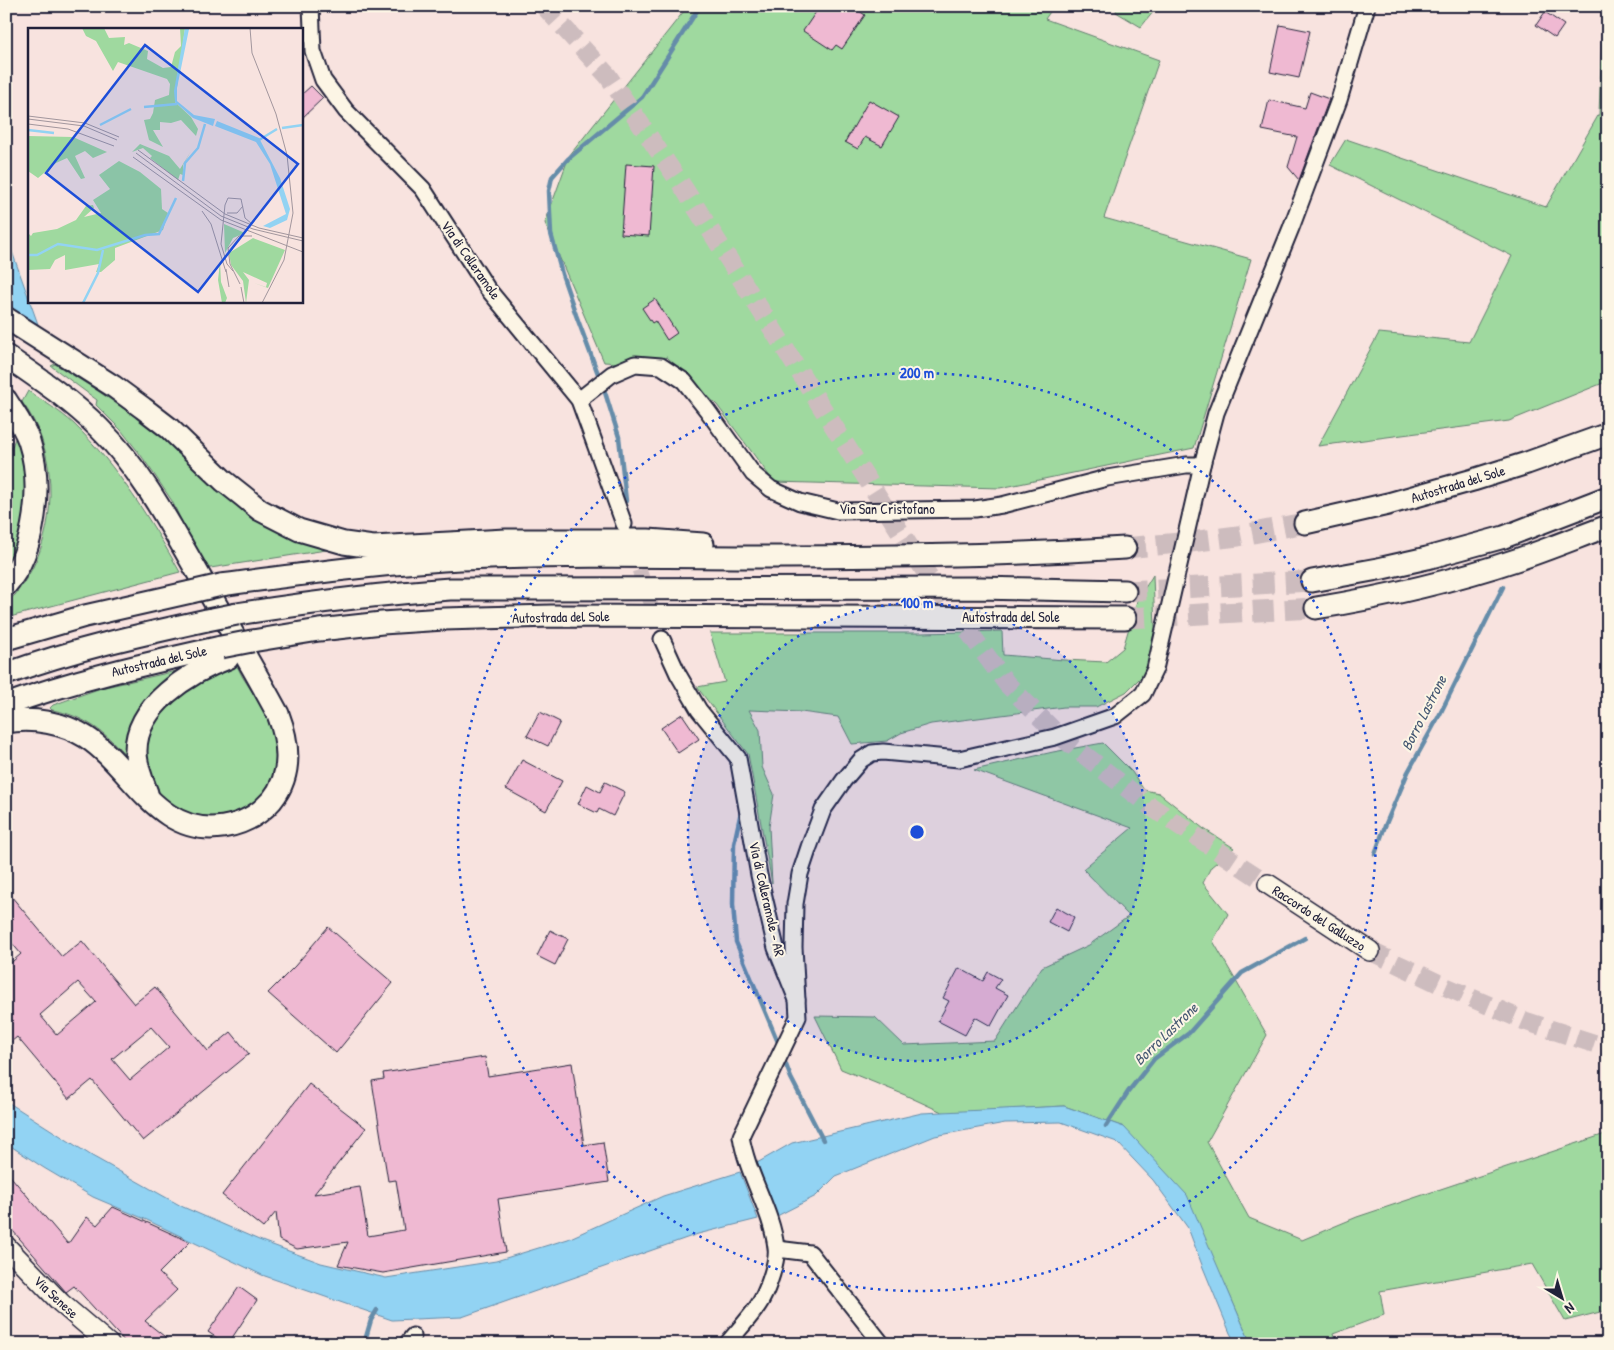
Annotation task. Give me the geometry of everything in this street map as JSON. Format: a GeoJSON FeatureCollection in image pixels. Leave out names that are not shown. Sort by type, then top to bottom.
{"type":"FeatureCollection","features":[{"type":"Feature","properties":{"kind":"highway"},"geometry":{"type":"LineString","coordinates":[[6,318],[113,386],[143,408],[169,428],[224,481],[260,510],[292,527],[322,538],[373,547],[506,540],[648,540],[704,544],[797,557]]}},
{"type":"Feature","properties":{"kind":"highway"},"geometry":{"type":"LineString","coordinates":[[6,356],[46,383],[99,428],[121,453],[142,482],[172,527],[274,706],[286,738],[287,761],[282,784],[275,796],[259,813],[249,819],[223,827],[198,827],[179,822],[160,809],[149,800],[113,759],[71,728],[53,722],[14,720],[6,722]]}},
{"type":"Feature","properties":{"kind":"highway"},"geometry":{"type":"LineString","coordinates":[[6,400],[17,416],[29,440],[36,497],[31,532],[15,575],[6,585]]}},
{"type":"Feature","properties":{"kind":"highway","name":"Autostrada del Sole"},"geometry":{"type":"LineString","coordinates":[[1305,522],[1388,504],[1473,480],[1608,434]]}},
{"type":"Feature","properties":{"kind":"highway"},"geometry":{"type":"LineString","coordinates":[[1312,581],[1402,564],[1504,537],[1608,497]]}},
{"type":"Feature","properties":{"kind":"highway"},"geometry":{"type":"LineString","coordinates":[[1316,608],[1376,598],[1428,585],[1518,559],[1608,526]]}},
{"type":"Feature","properties":{"kind":"highway"},"geometry":{"type":"LineString","coordinates":[[6,639],[85,616],[221,586],[349,568],[443,560],[958,556],[1125,548]]}},
{"type":"Feature","properties":{"kind":"highway","name":"Autostrada del Sole"},"geometry":{"type":"LineString","coordinates":[[6,674],[132,637],[237,614],[322,601],[450,589],[931,588],[1125,591]]}},
{"type":"Feature","properties":{"kind":"highway","name":"Autostrada del Sole"},"geometry":{"type":"LineString","coordinates":[[6,705],[132,667],[225,652],[319,630],[382,623],[552,616],[1125,618]]}},
{"type":"Feature","properties":{"kind":"highway"},"geometry":{"type":"LineString","coordinates":[[149,800],[136,751],[141,727],[148,713],[161,698],[225,652]]}},
{"type":"Feature","properties":{"kind":"main road","name":"Raccordo del Galluzzo"},"geometry":{"type":"LineString","coordinates":[[1268,884],[1370,951]]}},
{"type":"Feature","properties":{"kind":"main road","name":"Via Senese"},"geometry":{"type":"LineString","coordinates":[[6,1246],[60,1303],[109,1344]]}},
{"type":"Feature","properties":{"kind":"street","name":"Via di Colleramole"},"geometry":{"type":"LineString","coordinates":[[311,6],[313,52],[323,80],[346,112],[422,189],[487,288],[579,400],[624,524]]}},
{"type":"Feature","properties":{"kind":"street"},"geometry":{"type":"LineString","coordinates":[[797,1000],[794,947],[795,904],[800,874],[823,810],[861,760],[872,753],[883,752],[959,759],[1055,737],[1116,716],[1143,694],[1155,669],[1216,413],[1339,100],[1367,6]]}},
{"type":"Feature","properties":{"kind":"street","name":"Via San Cristofano"},"geometry":{"type":"LineString","coordinates":[[579,400],[612,374],[635,364],[661,366],[684,381],[753,474],[771,489],[800,502],[838,511],[975,509],[1002,505],[1107,478],[1186,465],[1202,466]]}},
{"type":"Feature","properties":{"kind":"street","name":"Via di Colleramole - AR"},"geometry":{"type":"LineString","coordinates":[[662,639],[678,674],[699,710],[738,758],[759,875],[776,948],[797,1000],[798,1017],[741,1136],[743,1151],[769,1220],[777,1249]]}},
{"type":"Feature","properties":{"kind":"street"},"geometry":{"type":"LineString","coordinates":[[727,1344],[762,1300],[772,1276],[777,1249],[810,1253],[882,1344]]}},
{"type":"Feature","properties":{"kind":"green space"},"geometry":{"type":"Polygon","coordinates":[[[688,6],[1054,6],[1045,19],[1159,60],[1104,218],[1251,259],[1194,448],[1000,488],[774,482],[717,405],[667,357],[635,364],[604,362],[545,223],[569,156],[688,6]]]}},
{"type":"Feature","properties":{"kind":"green space"},"geometry":{"type":"Polygon","coordinates":[[[1117,6],[1158,6],[1141,27],[1116,12],[1117,6]]]}},
{"type":"Feature","properties":{"kind":"green space"},"geometry":{"type":"Polygon","coordinates":[[[1603,6],[1608,6],[1608,381],[1509,421],[1318,446],[1379,333],[1469,342],[1512,256],[1330,165],[1346,139],[1546,207],[1599,114],[1603,6]]]}},
{"type":"Feature","properties":{"kind":"green space"},"geometry":{"type":"Polygon","coordinates":[[[55,364],[152,428],[226,496],[251,513],[326,550],[204,569],[172,501],[140,454],[121,430],[96,405],[97,400],[51,366],[55,364]]]}},
{"type":"Feature","properties":{"kind":"green space"},"geometry":{"type":"Polygon","coordinates":[[[28,391],[69,419],[105,458],[145,513],[180,572],[6,618],[6,605],[26,579],[40,549],[46,528],[49,506],[50,484],[42,440],[34,420],[22,402],[28,391]]]}},
{"type":"Feature","properties":{"kind":"green space"},"geometry":{"type":"Polygon","coordinates":[[[16,436],[20,444],[26,472],[24,529],[6,569],[6,462],[16,436]]]}},
{"type":"Feature","properties":{"kind":"green space"},"geometry":{"type":"Polygon","coordinates":[[[1153,575],[1155,628],[1146,672],[1126,692],[1096,707],[1064,707],[931,724],[901,733],[887,741],[852,744],[838,717],[801,712],[749,710],[760,730],[762,767],[774,794],[769,827],[772,883],[748,754],[697,687],[725,682],[710,633],[1002,631],[1003,655],[1106,662],[1123,648],[1137,601],[1153,575]]]}},
{"type":"Feature","properties":{"kind":"green space"},"geometry":{"type":"Polygon","coordinates":[[[235,662],[267,715],[277,736],[278,763],[265,790],[256,800],[239,814],[214,820],[174,809],[158,793],[158,788],[146,767],[145,751],[150,728],[168,700],[235,662]]]}},
{"type":"Feature","properties":{"kind":"green space"},"geometry":{"type":"Polygon","coordinates":[[[176,671],[179,672],[127,757],[94,726],[74,716],[50,708],[53,705],[101,688],[176,671]]]}},
{"type":"Feature","properties":{"kind":"green space"},"geometry":{"type":"Polygon","coordinates":[[[1103,743],[1132,772],[1144,790],[1159,793],[1204,829],[1234,848],[1211,867],[1203,883],[1228,914],[1213,941],[1267,1035],[1207,1142],[1249,1218],[1302,1240],[1357,1217],[1608,1133],[1608,1310],[1565,1321],[1532,1264],[1380,1291],[1384,1315],[1333,1334],[1336,1344],[1251,1344],[1225,1284],[1124,1127],[1064,1106],[944,1113],[841,1069],[815,1016],[875,1017],[904,1045],[995,1041],[1042,967],[1089,945],[1129,916],[1083,869],[1132,828],[974,770],[1103,743]]]}},
{"type":"Feature","properties":{"kind":"water"},"geometry":{"type":"Polygon","coordinates":[[[6,241],[10,246],[28,296],[28,302],[30,302],[39,327],[6,305],[6,241]]]}},
{"type":"Feature","properties":{"kind":"water"},"geometry":{"type":"Polygon","coordinates":[[[6,1101],[92,1156],[183,1207],[259,1240],[321,1263],[386,1278],[496,1261],[568,1239],[663,1196],[740,1172],[758,1219],[698,1234],[462,1317],[392,1320],[262,1275],[147,1220],[93,1197],[6,1143],[6,1101]]]}},
{"type":"Feature","properties":{"kind":"water"},"geometry":{"type":"Polygon","coordinates":[[[1064,1106],[1124,1127],[1187,1195],[1251,1344],[1236,1344],[1188,1228],[1153,1180],[1117,1142],[1061,1122],[1005,1123],[935,1136],[836,1176],[816,1196],[777,1216],[757,1163],[792,1143],[922,1113],[1064,1106]]]}},
{"type":"Feature","properties":{"kind":"building"},"geometry":{"type":"Polygon","coordinates":[[[820,6],[852,6],[865,15],[842,49],[836,45],[832,50],[803,31],[820,6]]]}},
{"type":"Feature","properties":{"kind":"building"},"geometry":{"type":"Polygon","coordinates":[[[1545,12],[1564,25],[1555,38],[1536,25],[1545,12]]]}},
{"type":"Feature","properties":{"kind":"building"},"geometry":{"type":"Polygon","coordinates":[[[1280,25],[1310,31],[1299,78],[1270,72],[1280,25]]]}},
{"type":"Feature","properties":{"kind":"building"},"geometry":{"type":"Polygon","coordinates":[[[311,86],[323,98],[302,118],[302,94],[311,86]]]}},
{"type":"Feature","properties":{"kind":"building"},"geometry":{"type":"Polygon","coordinates":[[[1310,92],[1329,99],[1299,180],[1288,167],[1297,137],[1262,130],[1269,100],[1305,108],[1310,92]]]}},
{"type":"Feature","properties":{"kind":"building"},"geometry":{"type":"Polygon","coordinates":[[[869,100],[899,117],[882,146],[865,137],[858,149],[845,142],[869,100]]]}},
{"type":"Feature","properties":{"kind":"building"},"geometry":{"type":"Polygon","coordinates":[[[626,164],[654,166],[649,236],[621,234],[626,164]]]}},
{"type":"Feature","properties":{"kind":"building"},"geometry":{"type":"Polygon","coordinates":[[[655,299],[677,333],[667,340],[655,321],[652,323],[642,308],[655,299]]]}},
{"type":"Feature","properties":{"kind":"building"},"geometry":{"type":"Polygon","coordinates":[[[540,712],[560,722],[548,746],[527,736],[540,712]]]}},
{"type":"Feature","properties":{"kind":"building"},"geometry":{"type":"Polygon","coordinates":[[[682,714],[699,739],[678,753],[661,728],[682,714]]]}},
{"type":"Feature","properties":{"kind":"building"},"geometry":{"type":"Polygon","coordinates":[[[522,760],[562,781],[546,811],[506,789],[522,760]]]}},
{"type":"Feature","properties":{"kind":"building"},"geometry":{"type":"Polygon","coordinates":[[[605,782],[625,792],[613,816],[599,809],[597,813],[578,804],[587,785],[600,792],[605,782]]]}},
{"type":"Feature","properties":{"kind":"building"},"geometry":{"type":"Polygon","coordinates":[[[6,890],[62,957],[82,941],[134,1004],[155,987],[208,1051],[231,1032],[249,1054],[143,1141],[92,1080],[69,1099],[17,1037],[6,1046],[6,967],[21,954],[6,936],[6,890]],[[78,982],[40,1015],[57,1035],[96,1002],[78,982]],[[151,1027],[112,1059],[130,1080],[169,1047],[151,1027]]]}},
{"type":"Feature","properties":{"kind":"building"},"geometry":{"type":"Polygon","coordinates":[[[1056,907],[1074,917],[1067,932],[1048,922],[1056,907]]]}},
{"type":"Feature","properties":{"kind":"building"},"geometry":{"type":"Polygon","coordinates":[[[328,927],[393,983],[336,1053],[268,993],[295,966],[328,927]]]}},
{"type":"Feature","properties":{"kind":"building"},"geometry":{"type":"Polygon","coordinates":[[[550,930],[568,939],[555,965],[537,956],[550,930]]]}},
{"type":"Feature","properties":{"kind":"building"},"geometry":{"type":"Polygon","coordinates":[[[959,968],[983,981],[988,972],[1001,979],[995,988],[1008,995],[991,1026],[975,1017],[965,1035],[938,1021],[949,1001],[943,998],[959,968]]]}},
{"type":"Feature","properties":{"kind":"building"},"geometry":{"type":"Polygon","coordinates":[[[485,1057],[488,1076],[572,1063],[584,1145],[603,1142],[609,1182],[498,1199],[506,1252],[383,1273],[338,1265],[348,1242],[297,1249],[279,1240],[276,1212],[263,1228],[222,1195],[309,1084],[366,1128],[314,1194],[360,1187],[368,1236],[404,1230],[396,1180],[388,1181],[372,1081],[384,1079],[383,1073],[485,1057]]]}},
{"type":"Feature","properties":{"kind":"building"},"geometry":{"type":"Polygon","coordinates":[[[6,1171],[68,1244],[87,1217],[97,1225],[113,1207],[190,1242],[159,1273],[177,1290],[145,1321],[174,1344],[127,1344],[74,1286],[66,1292],[6,1223],[6,1171]]]}},
{"type":"Feature","properties":{"kind":"building"},"geometry":{"type":"Polygon","coordinates":[[[239,1287],[257,1300],[228,1344],[226,1344],[208,1332],[239,1287]]]}},
{"type":"Feature","properties":{"kind":"waterway"},"geometry":{"type":"LineString","coordinates":[[600,379],[562,274],[551,234],[549,191],[552,177],[568,159],[642,97],[700,6]]}},
{"type":"Feature","properties":{"kind":"waterway"},"geometry":{"type":"LineString","coordinates":[[603,386],[619,437],[626,501]]}},
{"type":"Feature","properties":{"kind":"waterway","name":"Borro Lastrone"},"geometry":{"type":"LineString","coordinates":[[1375,854],[1408,772],[1439,716],[1503,587]]}},
{"type":"Feature","properties":{"kind":"waterway"},"geometry":{"type":"LineString","coordinates":[[742,807],[734,844],[733,904],[736,942],[780,1047]]}},
{"type":"Feature","properties":{"kind":"waterway","name":"Borro Lastrone"},"geometry":{"type":"LineString","coordinates":[[1106,1126],[1128,1092],[1154,1059],[1189,1033],[1242,973],[1305,938]]}},
{"type":"Feature","properties":{"kind":"waterway"},"geometry":{"type":"LineString","coordinates":[[783,1057],[791,1078],[823,1140]]}},
{"type":"Feature","properties":{"kind":"waterway"},"geometry":{"type":"LineString","coordinates":[[364,1344],[371,1320],[377,1310]]}},
{"type":"Feature","properties":{"kind":"tunnel"},"geometry":{"type":"LineString","coordinates":[[544,6],[608,76],[685,190],[928,576],[1007,684],[1054,731],[1150,806],[1268,884]]}},
{"type":"Feature","properties":{"kind":"tunnel"},"geometry":{"type":"LineString","coordinates":[[1125,548],[1238,536],[1305,523]]}},
{"type":"Feature","properties":{"kind":"tunnel"},"geometry":{"type":"LineString","coordinates":[[632,548],[662,639]]}},
{"type":"Feature","properties":{"kind":"tunnel"},"geometry":{"type":"LineString","coordinates":[[1125,591],[1312,581]]}},
{"type":"Feature","properties":{"kind":"tunnel"},"geometry":{"type":"LineString","coordinates":[[1125,618],[1316,608]]}},
{"type":"Feature","properties":{"kind":"tunnel"},"geometry":{"type":"LineString","coordinates":[[1370,951],[1525,1021],[1608,1048]]}}]}
